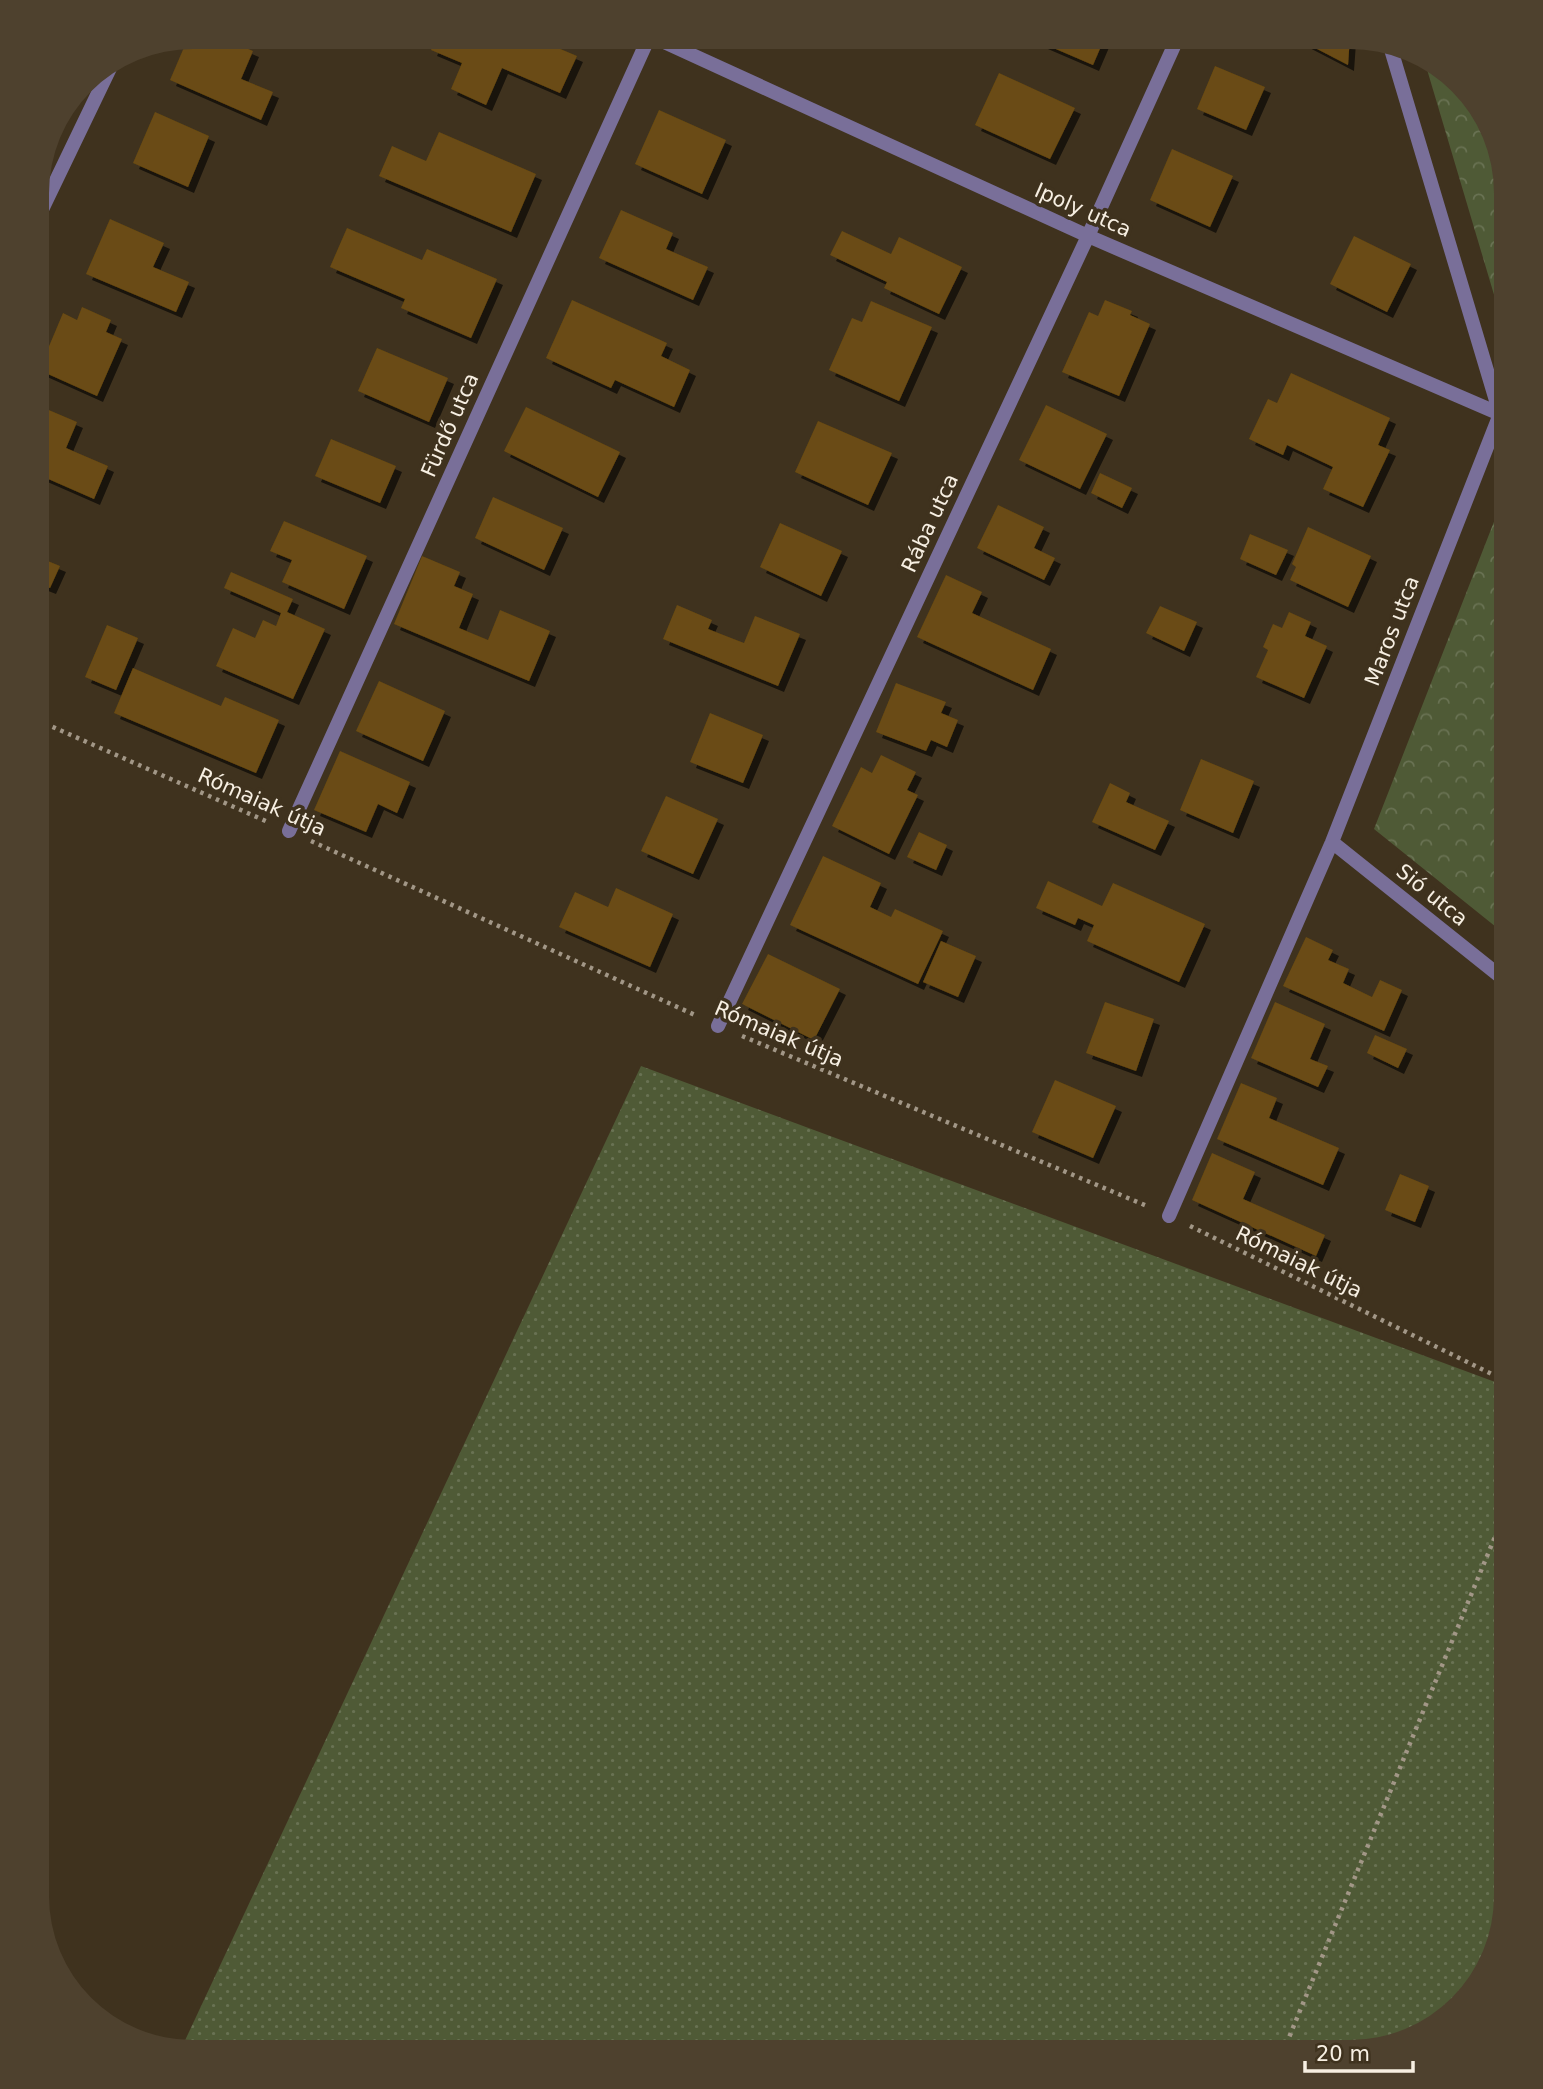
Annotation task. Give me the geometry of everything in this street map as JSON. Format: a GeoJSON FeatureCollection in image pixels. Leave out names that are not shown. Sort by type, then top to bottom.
{"type":"FeatureCollection","features":[{"type":"Feature","properties":{"kind":"street","name":"Fürdő utca"},"geometry":{"type":"LineString","coordinates":[[289,831],[646,49]]}},
{"type":"Feature","properties":{"kind":"street","name":"Ipoly utca"},"geometry":{"type":"LineString","coordinates":[[677,49],[1088,236],[1494,411]]}},
{"type":"Feature","properties":{"kind":"street","name":"Rába utca"},"geometry":{"type":"LineString","coordinates":[[718,1026],[1088,236],[1173,49]]}},
{"type":"Feature","properties":{"kind":"street"},"geometry":{"type":"LineString","coordinates":[[1393,56],[1494,394]]}},
{"type":"Feature","properties":{"kind":"street"},"geometry":{"type":"LineString","coordinates":[[49,195],[104,80]]}},
{"type":"Feature","properties":{"kind":"street","name":"Maros utca"},"geometry":{"type":"LineString","coordinates":[[1169,1216],[1332,842],[1494,429]]}},
{"type":"Feature","properties":{"kind":"street","name":"Sió utca"},"geometry":{"type":"LineString","coordinates":[[1332,842],[1494,971]]}},
{"type":"Feature","properties":{"kind":"path","name":"Rómaiak útja"},"geometry":{"type":"LineString","coordinates":[[49,725],[718,1026],[1169,1216],[1494,1375]]}},
{"type":"Feature","properties":{"kind":"path"},"geometry":{"type":"LineString","coordinates":[[1288,2040],[1494,1539]]}},
{"type":"Feature","properties":{"kind":"green space"},"geometry":{"type":"Polygon","coordinates":[[[1428,72],[1445,85],[1470,113],[1489,156],[1494,194],[1494,295],[1428,72]]]}},
{"type":"Feature","properties":{"kind":"green space"},"geometry":{"type":"Polygon","coordinates":[[[1494,522],[1494,925],[1374,829],[1494,522]]]}},
{"type":"Feature","properties":{"kind":"green space"},"geometry":{"type":"Polygon","coordinates":[[[641,1066],[1494,1382],[1493,1914],[1483,1951],[1475,1968],[1445,2004],[1413,2025],[1387,2035],[1350,2040],[185,2040],[641,1066]]]}},
{"type":"Feature","properties":{"kind":"building"},"geometry":{"type":"Polygon","coordinates":[[[183,49],[248,49],[253,51],[241,79],[273,92],[261,120],[170,80],[183,49]]]}},
{"type":"Feature","properties":{"kind":"building"},"geometry":{"type":"Polygon","coordinates":[[[560,49],[577,56],[560,93],[502,68],[486,105],[451,89],[462,63],[431,50],[560,49]]]}},
{"type":"Feature","properties":{"kind":"building"},"geometry":{"type":"Polygon","coordinates":[[[1056,49],[1100,49],[1093,65],[1056,49]]]}},
{"type":"Feature","properties":{"kind":"building"},"geometry":{"type":"Polygon","coordinates":[[[1317,49],[1349,49],[1348,65],[1317,49]]]}},
{"type":"Feature","properties":{"kind":"building"},"geometry":{"type":"Polygon","coordinates":[[[1215,66],[1265,87],[1246,130],[1197,109],[1215,66]]]}},
{"type":"Feature","properties":{"kind":"building"},"geometry":{"type":"Polygon","coordinates":[[[999,73],[1075,108],[1050,159],[975,125],[999,73]]]}},
{"type":"Feature","properties":{"kind":"building"},"geometry":{"type":"Polygon","coordinates":[[[659,110],[726,140],[702,194],[635,164],[659,110]]]}},
{"type":"Feature","properties":{"kind":"building"},"geometry":{"type":"Polygon","coordinates":[[[155,112],[209,136],[188,187],[133,163],[155,112]]]}},
{"type":"Feature","properties":{"kind":"building"},"geometry":{"type":"Polygon","coordinates":[[[439,132],[536,174],[511,232],[379,176],[392,146],[426,161],[439,132]]]}},
{"type":"Feature","properties":{"kind":"building"},"geometry":{"type":"Polygon","coordinates":[[[1172,149],[1233,176],[1210,227],[1150,200],[1172,149]]]}},
{"type":"Feature","properties":{"kind":"building"},"geometry":{"type":"Polygon","coordinates":[[[621,210],[673,233],[666,249],[708,267],[693,300],[599,258],[621,210]]]}},
{"type":"Feature","properties":{"kind":"building"},"geometry":{"type":"Polygon","coordinates":[[[110,219],[164,243],[153,267],[189,282],[176,312],[86,274],[110,219]]]}},
{"type":"Feature","properties":{"kind":"building"},"geometry":{"type":"Polygon","coordinates":[[[347,228],[422,260],[427,249],[497,279],[471,338],[401,308],[405,299],[330,267],[347,228]]]}},
{"type":"Feature","properties":{"kind":"building"},"geometry":{"type":"Polygon","coordinates":[[[842,231],[891,254],[899,237],[962,267],[939,314],[884,288],[887,282],[830,255],[842,231]]]}},
{"type":"Feature","properties":{"kind":"building"},"geometry":{"type":"Polygon","coordinates":[[[1354,236],[1411,264],[1387,312],[1330,284],[1354,236]]]}},
{"type":"Feature","properties":{"kind":"building"},"geometry":{"type":"Polygon","coordinates":[[[572,300],[667,343],[661,356],[690,370],[674,407],[615,380],[611,388],[546,358],[572,300]]]}},
{"type":"Feature","properties":{"kind":"building"},"geometry":{"type":"Polygon","coordinates":[[[1105,300],[1132,311],[1130,315],[1150,324],[1119,396],[1062,372],[1089,312],[1098,316],[1105,300]]]}},
{"type":"Feature","properties":{"kind":"building"},"geometry":{"type":"Polygon","coordinates":[[[871,301],[932,327],[899,401],[829,370],[852,318],[862,322],[871,301]]]}},
{"type":"Feature","properties":{"kind":"building"},"geometry":{"type":"Polygon","coordinates":[[[82,307],[111,320],[106,332],[122,339],[97,396],[49,374],[49,346],[63,313],[77,320],[82,307]]]}},
{"type":"Feature","properties":{"kind":"building"},"geometry":{"type":"Polygon","coordinates":[[[377,348],[448,378],[429,422],[358,391],[377,348]]]}},
{"type":"Feature","properties":{"kind":"building"},"geometry":{"type":"Polygon","coordinates":[[[1291,373],[1390,418],[1378,445],[1390,450],[1363,507],[1323,489],[1333,467],[1287,445],[1283,455],[1249,439],[1268,399],[1277,403],[1291,373]]]}},
{"type":"Feature","properties":{"kind":"building"},"geometry":{"type":"Polygon","coordinates":[[[1046,405],[1107,434],[1080,489],[1019,460],[1046,405]]]}},
{"type":"Feature","properties":{"kind":"building"},"geometry":{"type":"Polygon","coordinates":[[[526,407],[620,452],[598,497],[504,451],[526,407]]]}},
{"type":"Feature","properties":{"kind":"building"},"geometry":{"type":"Polygon","coordinates":[[[49,410],[77,422],[66,448],[108,466],[94,499],[49,479],[49,410]]]}},
{"type":"Feature","properties":{"kind":"building"},"geometry":{"type":"Polygon","coordinates":[[[818,421],[892,453],[868,505],[795,472],[818,421]]]}},
{"type":"Feature","properties":{"kind":"building"},"geometry":{"type":"Polygon","coordinates":[[[331,439],[396,466],[380,503],[315,476],[331,439]]]}},
{"type":"Feature","properties":{"kind":"building"},"geometry":{"type":"Polygon","coordinates":[[[1100,473],[1132,488],[1122,508],[1091,493],[1100,473]]]}},
{"type":"Feature","properties":{"kind":"building"},"geometry":{"type":"Polygon","coordinates":[[[493,497],[563,528],[544,570],[475,538],[493,497]]]}},
{"type":"Feature","properties":{"kind":"building"},"geometry":{"type":"Polygon","coordinates":[[[998,505],[1044,527],[1034,548],[1055,558],[1044,580],[977,548],[998,505]]]}},
{"type":"Feature","properties":{"kind":"building"},"geometry":{"type":"Polygon","coordinates":[[[284,521],[367,556],[344,609],[282,582],[292,560],[270,551],[284,521]]]}},
{"type":"Feature","properties":{"kind":"building"},"geometry":{"type":"Polygon","coordinates":[[[780,523],[842,551],[821,596],[760,567],[780,523]]]}},
{"type":"Feature","properties":{"kind":"building"},"geometry":{"type":"Polygon","coordinates":[[[1308,527],[1371,556],[1348,607],[1290,580],[1296,567],[1292,564],[1308,527]]]}},
{"type":"Feature","properties":{"kind":"building"},"geometry":{"type":"Polygon","coordinates":[[[1250,534],[1288,550],[1276,575],[1240,559],[1250,534]]]}},
{"type":"Feature","properties":{"kind":"building"},"geometry":{"type":"Polygon","coordinates":[[[422,556],[460,572],[454,586],[473,594],[459,628],[488,640],[500,610],[550,631],[529,681],[394,624],[422,556]]]}},
{"type":"Feature","properties":{"kind":"building"},"geometry":{"type":"Polygon","coordinates":[[[49,562],[60,566],[49,588],[49,562]]]}},
{"type":"Feature","properties":{"kind":"building"},"geometry":{"type":"Polygon","coordinates":[[[231,572],[293,599],[287,612],[325,629],[293,699],[216,666],[233,628],[255,638],[263,620],[276,626],[281,613],[224,588],[231,572]]]}},
{"type":"Feature","properties":{"kind":"building"},"geometry":{"type":"Polygon","coordinates":[[[946,575],[982,592],[972,613],[1051,649],[1033,690],[917,637],[946,575]]]}},
{"type":"Feature","properties":{"kind":"building"},"geometry":{"type":"Polygon","coordinates":[[[677,605],[712,620],[708,629],[744,643],[755,616],[800,634],[778,686],[663,639],[677,605]]]}},
{"type":"Feature","properties":{"kind":"building"},"geometry":{"type":"Polygon","coordinates":[[[1160,606],[1197,622],[1184,651],[1146,633],[1160,606]]]}},
{"type":"Feature","properties":{"kind":"building"},"geometry":{"type":"Polygon","coordinates":[[[1289,612],[1311,622],[1305,636],[1327,646],[1304,698],[1256,677],[1268,650],[1263,647],[1273,624],[1282,628],[1289,612]]]}},
{"type":"Feature","properties":{"kind":"building"},"geometry":{"type":"Polygon","coordinates":[[[107,625],[138,638],[116,690],[85,677],[107,625]]]}},
{"type":"Feature","properties":{"kind":"building"},"geometry":{"type":"Polygon","coordinates":[[[133,668],[221,706],[225,697],[279,720],[256,773],[114,713],[133,668]]]}},
{"type":"Feature","properties":{"kind":"building"},"geometry":{"type":"Polygon","coordinates":[[[379,681],[445,711],[423,761],[356,731],[379,681]]]}},
{"type":"Feature","properties":{"kind":"building"},"geometry":{"type":"Polygon","coordinates":[[[896,683],[946,702],[941,713],[958,720],[947,747],[931,740],[926,751],[876,732],[896,683]]]}},
{"type":"Feature","properties":{"kind":"building"},"geometry":{"type":"Polygon","coordinates":[[[710,713],[763,735],[743,783],[690,762],[710,713]]]}},
{"type":"Feature","properties":{"kind":"building"},"geometry":{"type":"Polygon","coordinates":[[[340,751],[410,782],[397,813],[378,804],[366,832],[314,810],[340,751]]]}},
{"type":"Feature","properties":{"kind":"building"},"geometry":{"type":"Polygon","coordinates":[[[881,755],[916,772],[907,790],[918,795],[889,854],[832,826],[861,767],[872,773],[881,755]]]}},
{"type":"Feature","properties":{"kind":"building"},"geometry":{"type":"Polygon","coordinates":[[[1201,759],[1254,781],[1233,833],[1180,810],[1201,759]]]}},
{"type":"Feature","properties":{"kind":"building"},"geometry":{"type":"Polygon","coordinates":[[[1110,783],[1130,793],[1126,802],[1169,821],[1155,850],[1092,822],[1110,783]]]}},
{"type":"Feature","properties":{"kind":"building"},"geometry":{"type":"Polygon","coordinates":[[[666,796],[718,819],[693,874],[641,851],[666,796]]]}},
{"type":"Feature","properties":{"kind":"building"},"geometry":{"type":"Polygon","coordinates":[[[919,832],[947,845],[936,870],[907,857],[919,832]]]}},
{"type":"Feature","properties":{"kind":"building"},"geometry":{"type":"Polygon","coordinates":[[[823,856],[881,883],[870,907],[891,917],[895,909],[943,931],[918,984],[790,925],[823,856]]]}},
{"type":"Feature","properties":{"kind":"building"},"geometry":{"type":"Polygon","coordinates":[[[1048,881],[1102,906],[1113,883],[1205,924],[1179,982],[1087,941],[1094,925],[1078,918],[1075,925],[1036,908],[1048,881]]]}},
{"type":"Feature","properties":{"kind":"building"},"geometry":{"type":"Polygon","coordinates":[[[616,888],[673,914],[650,967],[559,927],[575,892],[608,907],[616,888]]]}},
{"type":"Feature","properties":{"kind":"building"},"geometry":{"type":"Polygon","coordinates":[[[1306,937],[1333,950],[1328,960],[1349,969],[1343,983],[1372,997],[1380,980],[1402,990],[1384,1031],[1283,986],[1306,937]]]}},
{"type":"Feature","properties":{"kind":"building"},"geometry":{"type":"Polygon","coordinates":[[[941,941],[976,956],[958,997],[923,982],[941,941]]]}},
{"type":"Feature","properties":{"kind":"building"},"geometry":{"type":"Polygon","coordinates":[[[768,954],[840,989],[814,1040],[742,1004],[768,954]]]}},
{"type":"Feature","properties":{"kind":"building"},"geometry":{"type":"Polygon","coordinates":[[[1105,1002],[1154,1019],[1136,1071],[1086,1053],[1105,1002]]]}},
{"type":"Feature","properties":{"kind":"building"},"geometry":{"type":"Polygon","coordinates":[[[1275,1002],[1325,1024],[1310,1059],[1328,1066],[1318,1087],[1251,1058],[1275,1002]]]}},
{"type":"Feature","properties":{"kind":"building"},"geometry":{"type":"Polygon","coordinates":[[[1375,1035],[1407,1049],[1398,1068],[1367,1053],[1375,1035]]]}},
{"type":"Feature","properties":{"kind":"building"},"geometry":{"type":"Polygon","coordinates":[[[1055,1080],[1116,1106],[1093,1158],[1032,1132],[1055,1080]]]}},
{"type":"Feature","properties":{"kind":"building"},"geometry":{"type":"Polygon","coordinates":[[[1241,1083],[1277,1098],[1269,1118],[1339,1148],[1323,1185],[1217,1139],[1241,1083]]]}},
{"type":"Feature","properties":{"kind":"building"},"geometry":{"type":"Polygon","coordinates":[[[1212,1153],[1255,1172],[1243,1199],[1325,1235],[1316,1256],[1192,1200],[1212,1153]]]}},
{"type":"Feature","properties":{"kind":"building"},"geometry":{"type":"Polygon","coordinates":[[[1400,1174],[1429,1186],[1415,1222],[1385,1210],[1400,1174]]]}}]}
